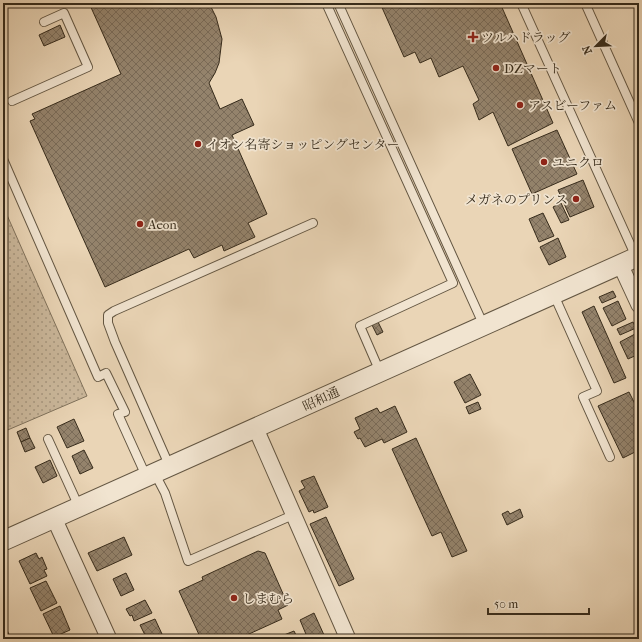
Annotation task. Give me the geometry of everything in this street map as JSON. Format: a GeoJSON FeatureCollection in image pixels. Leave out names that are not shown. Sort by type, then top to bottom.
{"type":"FeatureCollection","features":[{"type":"Feature","properties":{"kind":"street","name":"昭和通"},"geometry":{"type":"LineString","coordinates":[[3,541],[156,471],[256,428],[632,259]]}},
{"type":"Feature","properties":{"kind":"street"},"geometry":{"type":"LineString","coordinates":[[632,259],[639,305]]}},
{"type":"Feature","properties":{"kind":"street"},"geometry":{"type":"LineString","coordinates":[[256,428],[348,639]]}},
{"type":"Feature","properties":{"kind":"street"},"geometry":{"type":"LineString","coordinates":[[54,518],[108,639]]}},
{"type":"Feature","properties":{"kind":"lane"},"geometry":{"type":"LineString","coordinates":[[326,3],[453,283],[360,326],[380,372]]}},
{"type":"Feature","properties":{"kind":"lane"},"geometry":{"type":"LineString","coordinates":[[338,3],[484,326]]}},
{"type":"Feature","properties":{"kind":"lane"},"geometry":{"type":"LineString","coordinates":[[521,3],[618,216],[632,259]]}},
{"type":"Feature","properties":{"kind":"lane"},"geometry":{"type":"LineString","coordinates":[[585,3],[639,123]]}},
{"type":"Feature","properties":{"kind":"lane"},"geometry":{"type":"LineString","coordinates":[[12,101],[88,67],[64,13],[44,22]]}},
{"type":"Feature","properties":{"kind":"lane"},"geometry":{"type":"LineString","coordinates":[[3,158],[98,377],[106,373],[125,412],[118,414],[156,471]]}},
{"type":"Feature","properties":{"kind":"lane"},"geometry":{"type":"LineString","coordinates":[[294,515],[188,561],[156,471],[108,323],[108,315],[313,223]]}},
{"type":"Feature","properties":{"kind":"lane"},"geometry":{"type":"LineString","coordinates":[[554,294],[598,391],[583,397],[610,457]]}},
{"type":"Feature","properties":{"kind":"lane"},"geometry":{"type":"LineString","coordinates":[[48,439],[79,507]]}},
{"type":"Feature","properties":{"kind":"shaded area"},"geometry":{"type":"Polygon","coordinates":[[[3,206],[87,396],[3,432],[3,206]]]}},
{"type":"Feature","properties":{"kind":"building"},"geometry":{"type":"Polygon","coordinates":[[[89,3],[208,3],[211,7],[216,17],[222,39],[219,63],[209,83],[220,109],[242,99],[254,125],[232,135],[267,214],[248,223],[255,237],[224,251],[222,245],[194,258],[189,249],[105,287],[30,121],[35,119],[32,114],[121,74],[89,3]]]}},
{"type":"Feature","properties":{"kind":"building"},"geometry":{"type":"Polygon","coordinates":[[[380,3],[500,3],[553,123],[508,146],[493,112],[479,120],[473,104],[479,100],[463,66],[439,77],[431,58],[420,63],[415,52],[404,57],[380,3]]]}},
{"type":"Feature","properties":{"kind":"building"},"geometry":{"type":"Polygon","coordinates":[[[60,25],[65,37],[44,46],[39,35],[60,25]]]}},
{"type":"Feature","properties":{"kind":"building"},"geometry":{"type":"Polygon","coordinates":[[[557,130],[577,174],[532,194],[512,149],[557,130]]]}},
{"type":"Feature","properties":{"kind":"building"},"geometry":{"type":"Polygon","coordinates":[[[583,180],[594,207],[570,217],[558,190],[583,180]]]}},
{"type":"Feature","properties":{"kind":"building"},"geometry":{"type":"Polygon","coordinates":[[[561,203],[569,220],[561,223],[553,207],[561,203]]]}},
{"type":"Feature","properties":{"kind":"building"},"geometry":{"type":"Polygon","coordinates":[[[543,213],[554,236],[539,242],[529,219],[543,213]]]}},
{"type":"Feature","properties":{"kind":"building"},"geometry":{"type":"Polygon","coordinates":[[[558,238],[566,257],[549,265],[540,247],[558,238]]]}},
{"type":"Feature","properties":{"kind":"building"},"geometry":{"type":"Polygon","coordinates":[[[613,291],[616,297],[602,303],[599,297],[613,291]]]}},
{"type":"Feature","properties":{"kind":"building"},"geometry":{"type":"Polygon","coordinates":[[[618,301],[626,319],[612,326],[603,308],[618,301]]]}},
{"type":"Feature","properties":{"kind":"building"},"geometry":{"type":"Polygon","coordinates":[[[594,306],[626,378],[614,383],[582,312],[594,306]]]}},
{"type":"Feature","properties":{"kind":"building"},"geometry":{"type":"Polygon","coordinates":[[[378,322],[383,332],[377,335],[372,325],[378,322]]]}},
{"type":"Feature","properties":{"kind":"building"},"geometry":{"type":"Polygon","coordinates":[[[633,322],[636,328],[620,335],[617,329],[633,322]]]}},
{"type":"Feature","properties":{"kind":"building"},"geometry":{"type":"Polygon","coordinates":[[[635,334],[639,342],[639,354],[628,359],[620,342],[635,334]]]}},
{"type":"Feature","properties":{"kind":"building"},"geometry":{"type":"Polygon","coordinates":[[[470,374],[481,395],[465,403],[454,382],[470,374]]]}},
{"type":"Feature","properties":{"kind":"building"},"geometry":{"type":"Polygon","coordinates":[[[629,392],[639,412],[639,450],[623,458],[598,406],[629,392]]]}},
{"type":"Feature","properties":{"kind":"building"},"geometry":{"type":"Polygon","coordinates":[[[478,402],[481,409],[469,414],[466,407],[478,402]]]}},
{"type":"Feature","properties":{"kind":"building"},"geometry":{"type":"Polygon","coordinates":[[[395,406],[407,432],[384,443],[382,439],[365,447],[360,438],[358,439],[354,432],[360,429],[355,418],[377,408],[380,413],[395,406]]]}},
{"type":"Feature","properties":{"kind":"building"},"geometry":{"type":"Polygon","coordinates":[[[74,419],[84,441],[67,448],[57,427],[74,419]]]}},
{"type":"Feature","properties":{"kind":"building"},"geometry":{"type":"Polygon","coordinates":[[[26,428],[30,438],[21,442],[17,432],[26,428]]]}},
{"type":"Feature","properties":{"kind":"building"},"geometry":{"type":"Polygon","coordinates":[[[30,438],[35,448],[25,452],[21,442],[30,438]]]}},
{"type":"Feature","properties":{"kind":"building"},"geometry":{"type":"Polygon","coordinates":[[[416,438],[467,551],[452,557],[441,532],[432,536],[392,449],[416,438]]]}},
{"type":"Feature","properties":{"kind":"building"},"geometry":{"type":"Polygon","coordinates":[[[84,450],[93,468],[80,474],[72,456],[84,450]]]}},
{"type":"Feature","properties":{"kind":"building"},"geometry":{"type":"Polygon","coordinates":[[[50,460],[57,476],[43,483],[35,467],[50,460]]]}},
{"type":"Feature","properties":{"kind":"building"},"geometry":{"type":"Polygon","coordinates":[[[314,476],[328,507],[314,513],[313,510],[309,512],[299,491],[305,488],[301,481],[314,476]]]}},
{"type":"Feature","properties":{"kind":"building"},"geometry":{"type":"Polygon","coordinates":[[[520,509],[523,517],[507,525],[502,514],[508,511],[510,514],[520,509]]]}},
{"type":"Feature","properties":{"kind":"building"},"geometry":{"type":"Polygon","coordinates":[[[326,517],[354,579],[339,586],[310,524],[326,517]]]}},
{"type":"Feature","properties":{"kind":"building"},"geometry":{"type":"Polygon","coordinates":[[[124,537],[132,555],[97,571],[88,553],[124,537]]]}},
{"type":"Feature","properties":{"kind":"building","name":"しまむら"},"geometry":{"type":"Polygon","coordinates":[[[258,551],[265,553],[288,605],[278,610],[282,619],[238,639],[201,639],[179,591],[203,580],[202,577],[258,551]]]}},
{"type":"Feature","properties":{"kind":"building"},"geometry":{"type":"Polygon","coordinates":[[[36,553],[39,559],[42,557],[47,569],[44,570],[47,576],[30,584],[19,561],[36,553]]]}},
{"type":"Feature","properties":{"kind":"building"},"geometry":{"type":"Polygon","coordinates":[[[126,573],[134,590],[121,596],[113,579],[126,573]]]}},
{"type":"Feature","properties":{"kind":"building"},"geometry":{"type":"Polygon","coordinates":[[[46,581],[57,603],[41,611],[30,588],[46,581]]]}},
{"type":"Feature","properties":{"kind":"building"},"geometry":{"type":"Polygon","coordinates":[[[145,600],[152,613],[134,621],[132,615],[130,616],[126,609],[145,600]]]}},
{"type":"Feature","properties":{"kind":"building"},"geometry":{"type":"Polygon","coordinates":[[[60,606],[70,630],[54,637],[43,614],[60,606]]]}},
{"type":"Feature","properties":{"kind":"building"},"geometry":{"type":"Polygon","coordinates":[[[314,613],[324,635],[315,639],[308,639],[300,620],[314,613]]]}},
{"type":"Feature","properties":{"kind":"building"},"geometry":{"type":"Polygon","coordinates":[[[155,619],[162,634],[152,639],[147,639],[140,625],[155,619]]]}},
{"type":"Feature","properties":{"kind":"building"},"geometry":{"type":"Polygon","coordinates":[[[3,621],[11,639],[3,639],[3,621]]]}},
{"type":"Feature","properties":{"kind":"building"},"geometry":{"type":"Polygon","coordinates":[[[294,631],[298,639],[280,639],[279,637],[294,631]]]}},
{"type":"Feature","properties":{"kind":"place","name":"ツルハドラッグ"},"geometry":{"type":"Point","coordinates":[473,37]}},
{"type":"Feature","properties":{"kind":"place","name":"DZマート"},"geometry":{"type":"Point","coordinates":[496,68]}},
{"type":"Feature","properties":{"kind":"place","name":"アスビーファム"},"geometry":{"type":"Point","coordinates":[520,105]}},
{"type":"Feature","properties":{"kind":"place","name":"イオン名寄ショッピングセンター"},"geometry":{"type":"Point","coordinates":[198,144]}},
{"type":"Feature","properties":{"kind":"place","name":"ユニクロ"},"geometry":{"type":"Point","coordinates":[544,162]}},
{"type":"Feature","properties":{"kind":"place","name":"メガネのプリンス"},"geometry":{"type":"Point","coordinates":[576,199]}},
{"type":"Feature","properties":{"kind":"place","name":"Aeon"},"geometry":{"type":"Point","coordinates":[140,224]}},
{"type":"Feature","properties":{"kind":"place","name":"しまむら"},"geometry":{"type":"Point","coordinates":[234,598]}}]}
